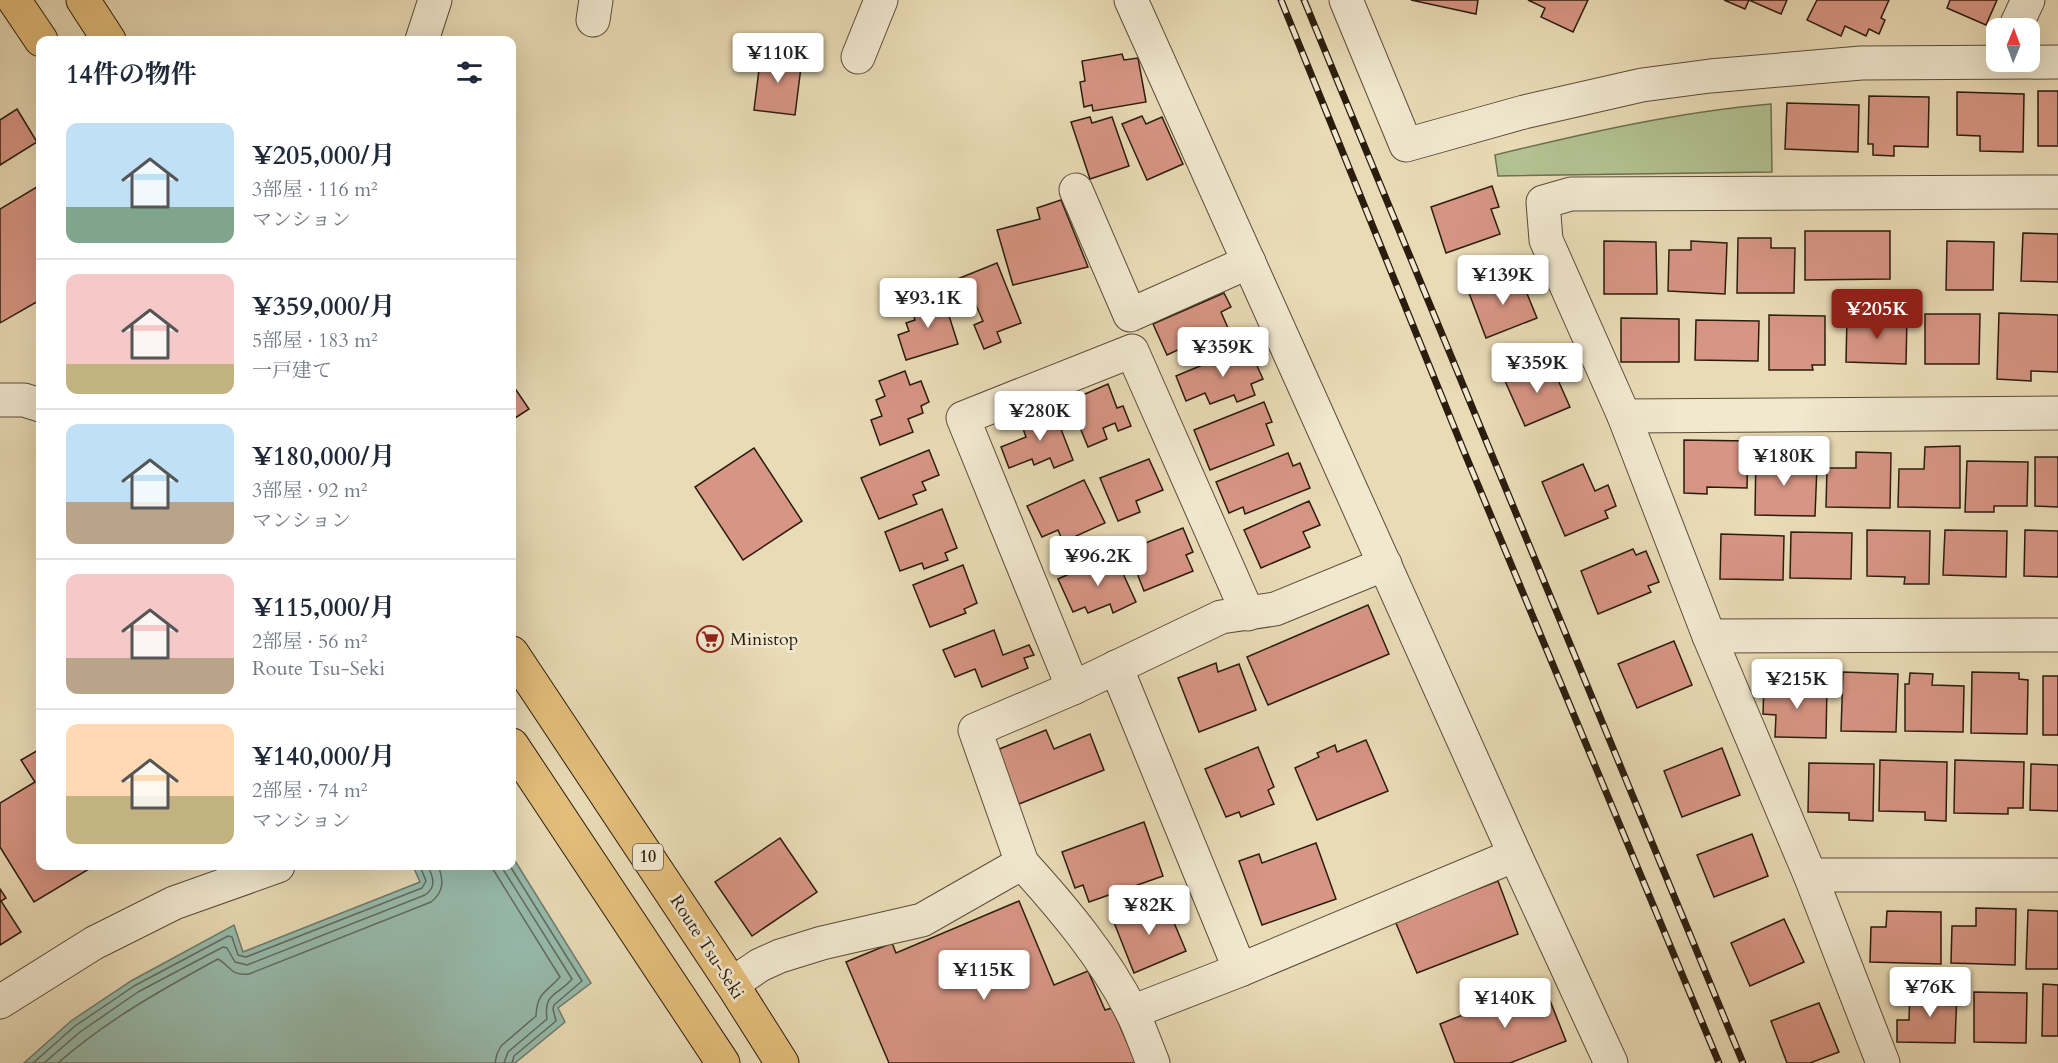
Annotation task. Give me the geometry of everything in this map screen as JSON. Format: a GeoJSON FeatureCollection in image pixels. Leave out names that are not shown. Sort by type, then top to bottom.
{"type":"FeatureCollection","features":[{"type":"Feature","properties":{"kind":"main road"},"geometry":{"type":"LineString","coordinates":[[14,0],[38,36]]}},
{"type":"Feature","properties":{"kind":"main road"},"geometry":{"type":"LineString","coordinates":[[82,0],[106,36]]}},
{"type":"Feature","properties":{"kind":"main road","name":"Route Tsu-Seki"},"geometry":{"type":"LineString","coordinates":[[516,659],[782,1063]]}},
{"type":"Feature","properties":{"kind":"main road"},"geometry":{"type":"LineString","coordinates":[[517,765],[723,1063]]}},
{"type":"Feature","properties":{"kind":"street"},"geometry":{"type":"LineString","coordinates":[[423,36],[435,0]]}},
{"type":"Feature","properties":{"kind":"street"},"geometry":{"type":"LineString","coordinates":[[858,57],[881,0]]}},
{"type":"Feature","properties":{"kind":"street"},"geometry":{"type":"LineString","coordinates":[[1131,0],[1515,855],[1611,1063]]}},
{"type":"Feature","properties":{"kind":"street"},"geometry":{"type":"LineString","coordinates":[[1346,0],[1406,145],[1524,112],[1642,85],[1789,68],[1851,64],[1986,62]]}},
{"type":"Feature","properties":{"kind":"street"},"geometry":{"type":"LineString","coordinates":[[2020,18],[2028,0]]}},
{"type":"Feature","properties":{"kind":"street"},"geometry":{"type":"LineString","coordinates":[[2040,62],[2058,62]]}},
{"type":"Feature","properties":{"kind":"street"},"geometry":{"type":"LineString","coordinates":[[1076,190],[1130,315],[1249,262]]}},
{"type":"Feature","properties":{"kind":"street"},"geometry":{"type":"LineString","coordinates":[[1883,1063],[1810,875],[1709,636],[1624,416],[1546,240],[1543,202],[1571,194],[2058,192]]}},
{"type":"Feature","properties":{"kind":"street"},"geometry":{"type":"LineString","coordinates":[[1073,688],[963,418],[1132,351],[1248,614]]}},
{"type":"Feature","properties":{"kind":"street"},"geometry":{"type":"LineString","coordinates":[[0,400],[24,400],[36,404]]}},
{"type":"Feature","properties":{"kind":"street"},"geometry":{"type":"LineString","coordinates":[[1624,416],[2058,413]]}},
{"type":"Feature","properties":{"kind":"street"},"geometry":{"type":"LineString","coordinates":[[1153,1063],[1132,1012],[1109,973],[1064,909],[1022,863],[975,730],[1073,688],[1221,617],[1275,609],[1385,564]]}},
{"type":"Feature","properties":{"kind":"street"},"geometry":{"type":"LineString","coordinates":[[1709,636],[2058,635]]}},
{"type":"Feature","properties":{"kind":"street"},"geometry":{"type":"LineString","coordinates":[[1116,667],[1240,970]]}},
{"type":"Feature","properties":{"kind":"street"},"geometry":{"type":"LineString","coordinates":[[1132,1012],[1240,970],[1515,855]]}},
{"type":"Feature","properties":{"kind":"street"},"geometry":{"type":"LineString","coordinates":[[732,984],[760,965],[780,956],[822,943],[922,920],[1022,863]]}},
{"type":"Feature","properties":{"kind":"street"},"geometry":{"type":"LineString","coordinates":[[0,1002],[94,943],[174,903],[267,870]]}},
{"type":"Feature","properties":{"kind":"street"},"geometry":{"type":"LineString","coordinates":[[1810,875],[2058,875]]}},
{"type":"Feature","properties":{"kind":"green space"},"geometry":{"type":"Polygon","coordinates":[[[1771,104],[1772,172],[1498,176],[1495,155],[1666,118],[1771,104]]]}},
{"type":"Feature","properties":{"kind":"water"},"geometry":{"type":"Polygon","coordinates":[[[516,862],[591,983],[558,1008],[565,1022],[515,1063],[24,1063],[71,1021],[131,981],[234,925],[243,952],[420,882],[415,870],[516,870],[516,862]]]}},
{"type":"Feature","properties":{"kind":"building"},"geometry":{"type":"Polygon","coordinates":[[[1411,0],[1478,0],[1476,14],[1411,0]]]}},
{"type":"Feature","properties":{"kind":"building"},"geometry":{"type":"Polygon","coordinates":[[[1528,0],[1588,0],[1573,32],[1541,17],[1545,8],[1528,0]]]}},
{"type":"Feature","properties":{"kind":"building"},"geometry":{"type":"Polygon","coordinates":[[[1724,0],[1749,0],[1745,9],[1724,0]]]}},
{"type":"Feature","properties":{"kind":"building"},"geometry":{"type":"Polygon","coordinates":[[[1749,0],[1787,0],[1781,14],[1749,0]]]}},
{"type":"Feature","properties":{"kind":"building"},"geometry":{"type":"Polygon","coordinates":[[[1817,0],[1889,0],[1881,18],[1885,20],[1879,34],[1869,29],[1866,36],[1845,26],[1841,36],[1807,20],[1817,0]]]}},
{"type":"Feature","properties":{"kind":"building"},"geometry":{"type":"Polygon","coordinates":[[[1950,0],[1997,0],[1989,18],[1986,18],[1986,25],[1947,8],[1950,0]]]}},
{"type":"Feature","properties":{"kind":"building"},"geometry":{"type":"Polygon","coordinates":[[[761,53],[802,59],[795,115],[754,110],[761,53]]]}},
{"type":"Feature","properties":{"kind":"building"},"geometry":{"type":"Polygon","coordinates":[[[1122,54],[1124,60],[1138,58],[1146,102],[1093,111],[1092,105],[1084,107],[1080,82],[1085,81],[1082,61],[1122,54]]]}},
{"type":"Feature","properties":{"kind":"building"},"geometry":{"type":"Polygon","coordinates":[[[2038,91],[2058,91],[2058,146],[2038,146],[2038,91]]]}},
{"type":"Feature","properties":{"kind":"building"},"geometry":{"type":"Polygon","coordinates":[[[1957,92],[2024,94],[2023,152],[1980,151],[1980,136],[1957,135],[1957,92]]]}},
{"type":"Feature","properties":{"kind":"building"},"geometry":{"type":"Polygon","coordinates":[[[1869,96],[1929,97],[1928,147],[1894,146],[1894,156],[1873,155],[1873,144],[1868,144],[1869,96]]]}},
{"type":"Feature","properties":{"kind":"building"},"geometry":{"type":"Polygon","coordinates":[[[1787,103],[1859,105],[1858,152],[1785,149],[1787,103]]]}},
{"type":"Feature","properties":{"kind":"building"},"geometry":{"type":"Polygon","coordinates":[[[17,109],[36,143],[0,165],[0,120],[17,109]]]}},
{"type":"Feature","properties":{"kind":"building"},"geometry":{"type":"Polygon","coordinates":[[[1142,116],[1146,124],[1162,117],[1183,164],[1147,180],[1122,124],[1142,116]]]}},
{"type":"Feature","properties":{"kind":"building"},"geometry":{"type":"Polygon","coordinates":[[[1090,117],[1092,123],[1112,117],[1129,166],[1090,179],[1071,122],[1090,117]]]}},
{"type":"Feature","properties":{"kind":"building"},"geometry":{"type":"Polygon","coordinates":[[[1492,186],[1499,207],[1491,209],[1500,234],[1446,253],[1431,207],[1492,186]]]}},
{"type":"Feature","properties":{"kind":"building"},"geometry":{"type":"Polygon","coordinates":[[[36,187],[36,302],[0,323],[0,209],[36,187]]]}},
{"type":"Feature","properties":{"kind":"building"},"geometry":{"type":"Polygon","coordinates":[[[1061,200],[1088,267],[1013,285],[997,230],[1040,219],[1037,208],[1061,200]]]}},
{"type":"Feature","properties":{"kind":"building"},"geometry":{"type":"Polygon","coordinates":[[[1805,231],[1890,231],[1890,279],[1805,280],[1805,231]]]}},
{"type":"Feature","properties":{"kind":"building"},"geometry":{"type":"Polygon","coordinates":[[[2023,233],[2058,234],[2058,282],[2021,281],[2023,233]]]}},
{"type":"Feature","properties":{"kind":"building"},"geometry":{"type":"Polygon","coordinates":[[[1738,238],[1771,238],[1771,248],[1795,248],[1794,293],[1737,293],[1738,238]]]}},
{"type":"Feature","properties":{"kind":"building"},"geometry":{"type":"Polygon","coordinates":[[[1604,241],[1656,242],[1657,294],[1604,294],[1604,241]]]}},
{"type":"Feature","properties":{"kind":"building"},"geometry":{"type":"Polygon","coordinates":[[[1691,241],[1727,243],[1725,294],[1668,291],[1669,250],[1691,250],[1691,241]]]}},
{"type":"Feature","properties":{"kind":"building"},"geometry":{"type":"Polygon","coordinates":[[[1947,241],[1994,242],[1993,290],[1946,290],[1947,241]]]}},
{"type":"Feature","properties":{"kind":"building"},"geometry":{"type":"Polygon","coordinates":[[[997,263],[1021,323],[997,332],[1001,342],[984,349],[974,325],[983,321],[975,303],[966,307],[955,280],[997,263]]]}},
{"type":"Feature","properties":{"kind":"building"},"geometry":{"type":"Polygon","coordinates":[[[1519,274],[1537,318],[1486,338],[1469,293],[1519,274]]]}},
{"type":"Feature","properties":{"kind":"building"},"geometry":{"type":"Polygon","coordinates":[[[1224,293],[1231,307],[1221,312],[1235,344],[1213,355],[1209,347],[1187,357],[1182,348],[1167,355],[1153,324],[1224,293]]]}},
{"type":"Feature","properties":{"kind":"building"},"geometry":{"type":"Polygon","coordinates":[[[942,294],[958,344],[906,360],[898,335],[909,331],[906,323],[915,320],[910,304],[942,294]]]}},
{"type":"Feature","properties":{"kind":"building"},"geometry":{"type":"Polygon","coordinates":[[[1999,313],[2058,315],[2058,372],[2031,371],[2031,381],[1997,379],[1999,313]]]}},
{"type":"Feature","properties":{"kind":"building"},"geometry":{"type":"Polygon","coordinates":[[[1925,314],[1980,314],[1979,364],[1925,364],[1925,314]]]}},
{"type":"Feature","properties":{"kind":"building"},"geometry":{"type":"Polygon","coordinates":[[[1769,315],[1825,316],[1825,365],[1812,365],[1813,370],[1769,370],[1769,315]]]}},
{"type":"Feature","properties":{"kind":"building"},"geometry":{"type":"Polygon","coordinates":[[[1847,316],[1907,317],[1906,364],[1846,362],[1847,316]]]}},
{"type":"Feature","properties":{"kind":"building"},"geometry":{"type":"Polygon","coordinates":[[[1621,318],[1679,319],[1679,362],[1621,362],[1621,318]]]}},
{"type":"Feature","properties":{"kind":"building"},"geometry":{"type":"Polygon","coordinates":[[[1696,320],[1759,321],[1758,361],[1695,360],[1696,320]]]}},
{"type":"Feature","properties":{"kind":"building"},"geometry":{"type":"Polygon","coordinates":[[[1248,346],[1263,379],[1251,384],[1255,395],[1237,402],[1234,395],[1210,404],[1205,393],[1186,401],[1176,376],[1248,346]]]}},
{"type":"Feature","properties":{"kind":"building"},"geometry":{"type":"Polygon","coordinates":[[[1550,362],[1570,407],[1525,426],[1505,381],[1550,362]]]}},
{"type":"Feature","properties":{"kind":"building"},"geometry":{"type":"Polygon","coordinates":[[[905,371],[910,385],[921,381],[929,402],[921,406],[923,413],[908,419],[913,432],[880,445],[871,420],[882,416],[876,400],[885,396],[879,381],[905,371]]]}},
{"type":"Feature","properties":{"kind":"building"},"geometry":{"type":"Polygon","coordinates":[[[1108,384],[1117,408],[1123,406],[1131,426],[1118,431],[1115,423],[1103,428],[1107,439],[1088,447],[1069,401],[1108,384]]]}},
{"type":"Feature","properties":{"kind":"building"},"geometry":{"type":"Polygon","coordinates":[[[516,390],[529,409],[516,417],[516,390]]]}},
{"type":"Feature","properties":{"kind":"building"},"geometry":{"type":"Polygon","coordinates":[[[1264,402],[1272,422],[1266,424],[1274,445],[1210,470],[1194,430],[1264,402]]]}},
{"type":"Feature","properties":{"kind":"building"},"geometry":{"type":"Polygon","coordinates":[[[1052,406],[1073,460],[1054,468],[1050,458],[1034,465],[1032,459],[1009,468],[1001,447],[1026,437],[1021,423],[1033,418],[1032,414],[1052,406]]]}},
{"type":"Feature","properties":{"kind":"building"},"geometry":{"type":"Polygon","coordinates":[[[1684,440],[1748,441],[1747,488],[1707,487],[1707,494],[1684,493],[1684,440]]]}},
{"type":"Feature","properties":{"kind":"building"},"geometry":{"type":"Polygon","coordinates":[[[1960,446],[1960,508],[1898,507],[1899,469],[1924,469],[1925,447],[1960,446]]]}},
{"type":"Feature","properties":{"kind":"building"},"geometry":{"type":"Polygon","coordinates":[[[754,448],[802,521],[743,560],[695,487],[754,448]]]}},
{"type":"Feature","properties":{"kind":"building"},"geometry":{"type":"Polygon","coordinates":[[[929,450],[939,475],[922,482],[926,490],[913,495],[917,504],[879,519],[861,478],[929,450]]]}},
{"type":"Feature","properties":{"kind":"building"},"geometry":{"type":"Polygon","coordinates":[[[1856,452],[1891,453],[1890,508],[1826,507],[1827,468],[1856,468],[1856,452]]]}},
{"type":"Feature","properties":{"kind":"building"},"geometry":{"type":"Polygon","coordinates":[[[1288,453],[1293,466],[1300,463],[1310,488],[1245,514],[1243,507],[1229,513],[1216,482],[1288,453]]]}},
{"type":"Feature","properties":{"kind":"building"},"geometry":{"type":"Polygon","coordinates":[[[1756,453],[1789,454],[1788,466],[1817,466],[1815,516],[1755,515],[1756,453]]]}},
{"type":"Feature","properties":{"kind":"building"},"geometry":{"type":"Polygon","coordinates":[[[2035,457],[2058,457],[2058,507],[2035,506],[2035,457]]]}},
{"type":"Feature","properties":{"kind":"building"},"geometry":{"type":"Polygon","coordinates":[[[1149,459],[1163,490],[1136,501],[1140,512],[1118,521],[1100,478],[1149,459]]]}},
{"type":"Feature","properties":{"kind":"building"},"geometry":{"type":"Polygon","coordinates":[[[1967,461],[2028,462],[2027,506],[1994,506],[1994,512],[1965,512],[1967,461]]]}},
{"type":"Feature","properties":{"kind":"building"},"geometry":{"type":"Polygon","coordinates":[[[1583,464],[1595,491],[1608,485],[1616,506],[1605,511],[1608,518],[1565,536],[1542,482],[1583,464]]]}},
{"type":"Feature","properties":{"kind":"building"},"geometry":{"type":"Polygon","coordinates":[[[1084,480],[1105,523],[1063,542],[1058,530],[1042,537],[1027,506],[1084,480]]]}},
{"type":"Feature","properties":{"kind":"building"},"geometry":{"type":"Polygon","coordinates":[[[1309,501],[1320,525],[1303,532],[1310,547],[1261,568],[1244,530],[1309,501]]]}},
{"type":"Feature","properties":{"kind":"building"},"geometry":{"type":"Polygon","coordinates":[[[942,509],[957,548],[945,553],[948,560],[924,569],[922,563],[900,571],[885,532],[942,509]]]}},
{"type":"Feature","properties":{"kind":"building"},"geometry":{"type":"Polygon","coordinates":[[[1183,528],[1193,552],[1186,555],[1193,571],[1144,591],[1128,550],[1183,528]]]}},
{"type":"Feature","properties":{"kind":"building"},"geometry":{"type":"Polygon","coordinates":[[[1867,530],[1930,531],[1929,584],[1904,584],[1905,577],[1867,576],[1867,530]]]}},
{"type":"Feature","properties":{"kind":"building"},"geometry":{"type":"Polygon","coordinates":[[[1945,530],[2007,531],[2006,577],[1943,575],[1945,530]]]}},
{"type":"Feature","properties":{"kind":"building"},"geometry":{"type":"Polygon","coordinates":[[[2025,530],[2058,531],[2058,577],[2024,576],[2025,530]]]}},
{"type":"Feature","properties":{"kind":"building"},"geometry":{"type":"Polygon","coordinates":[[[1791,532],[1852,533],[1851,579],[1790,578],[1791,532]]]}},
{"type":"Feature","properties":{"kind":"building"},"geometry":{"type":"Polygon","coordinates":[[[1721,534],[1784,536],[1783,580],[1720,579],[1721,534]]]}},
{"type":"Feature","properties":{"kind":"building"},"geometry":{"type":"Polygon","coordinates":[[[1633,549],[1636,555],[1646,551],[1659,582],[1648,586],[1651,592],[1598,614],[1581,571],[1633,549]]]}},
{"type":"Feature","properties":{"kind":"building"},"geometry":{"type":"Polygon","coordinates":[[[1114,554],[1136,602],[1113,613],[1110,604],[1088,613],[1085,607],[1073,612],[1058,579],[1114,554]]]}},
{"type":"Feature","properties":{"kind":"building"},"geometry":{"type":"Polygon","coordinates":[[[963,565],[977,603],[964,609],[966,613],[930,627],[913,585],[963,565]]]}},
{"type":"Feature","properties":{"kind":"building"},"geometry":{"type":"Polygon","coordinates":[[[1368,605],[1389,654],[1268,705],[1247,657],[1368,605]]]}},
{"type":"Feature","properties":{"kind":"building"},"geometry":{"type":"Polygon","coordinates":[[[994,630],[1003,655],[1029,645],[1034,655],[1024,658],[1028,668],[982,687],[975,669],[955,677],[943,650],[994,630]]]}},
{"type":"Feature","properties":{"kind":"building"},"geometry":{"type":"Polygon","coordinates":[[[1674,641],[1692,685],[1637,708],[1618,664],[1674,641]]]}},
{"type":"Feature","properties":{"kind":"building"},"geometry":{"type":"Polygon","coordinates":[[[1216,663],[1218,672],[1239,664],[1256,710],[1199,732],[1178,678],[1216,663]]]}},
{"type":"Feature","properties":{"kind":"building"},"geometry":{"type":"Polygon","coordinates":[[[1843,672],[1898,674],[1896,732],[1841,731],[1843,672]]]}},
{"type":"Feature","properties":{"kind":"building"},"geometry":{"type":"Polygon","coordinates":[[[1972,672],[2019,673],[2019,679],[2028,680],[2027,734],[1971,733],[1972,672]]]}},
{"type":"Feature","properties":{"kind":"building"},"geometry":{"type":"Polygon","coordinates":[[[1910,673],[1933,674],[1932,685],[1964,686],[1963,732],[1905,731],[1905,684],[1909,684],[1910,673]]]}},
{"type":"Feature","properties":{"kind":"building"},"geometry":{"type":"Polygon","coordinates":[[[2043,676],[2058,676],[2058,735],[2043,735],[2043,676]]]}},
{"type":"Feature","properties":{"kind":"building"},"geometry":{"type":"Polygon","coordinates":[[[1764,684],[1827,685],[1826,738],[1775,737],[1776,715],[1763,714],[1764,684]]]}},
{"type":"Feature","properties":{"kind":"building"},"geometry":{"type":"Polygon","coordinates":[[[1046,730],[1054,749],[1090,734],[1104,770],[1019,804],[997,750],[1046,730]]]}},
{"type":"Feature","properties":{"kind":"building"},"geometry":{"type":"Polygon","coordinates":[[[1366,740],[1388,791],[1317,820],[1295,768],[1319,757],[1317,753],[1335,745],[1337,752],[1366,740]]]}},
{"type":"Feature","properties":{"kind":"building"},"geometry":{"type":"Polygon","coordinates":[[[1258,747],[1274,787],[1268,790],[1274,804],[1241,817],[1239,812],[1226,817],[1205,769],[1258,747]]]}},
{"type":"Feature","properties":{"kind":"building"},"geometry":{"type":"Polygon","coordinates":[[[1722,748],[1740,795],[1682,817],[1664,771],[1722,748]]]}},
{"type":"Feature","properties":{"kind":"building"},"geometry":{"type":"Polygon","coordinates":[[[36,751],[36,870],[87,870],[34,902],[0,847],[0,803],[35,782],[21,760],[36,751]]]}},
{"type":"Feature","properties":{"kind":"building"},"geometry":{"type":"Polygon","coordinates":[[[1880,760],[1947,762],[1946,821],[1925,820],[1925,812],[1879,811],[1880,760]]]}},
{"type":"Feature","properties":{"kind":"building"},"geometry":{"type":"Polygon","coordinates":[[[1955,760],[2024,762],[2023,808],[2008,808],[2008,814],[1954,813],[1955,760]]]}},
{"type":"Feature","properties":{"kind":"building"},"geometry":{"type":"Polygon","coordinates":[[[1809,763],[1874,764],[1873,821],[1849,820],[1849,813],[1808,812],[1809,763]]]}},
{"type":"Feature","properties":{"kind":"building"},"geometry":{"type":"Polygon","coordinates":[[[2031,764],[2058,765],[2058,811],[2030,810],[2031,764]]]}},
{"type":"Feature","properties":{"kind":"building"},"geometry":{"type":"Polygon","coordinates":[[[1144,822],[1163,876],[1089,902],[1083,885],[1075,888],[1062,852],[1144,822]]]}},
{"type":"Feature","properties":{"kind":"building"},"geometry":{"type":"Polygon","coordinates":[[[1752,834],[1768,876],[1714,897],[1697,855],[1752,834]]]}},
{"type":"Feature","properties":{"kind":"building"},"geometry":{"type":"Polygon","coordinates":[[[780,838],[817,892],[752,936],[715,882],[780,838]]]}},
{"type":"Feature","properties":{"kind":"building"},"geometry":{"type":"Polygon","coordinates":[[[1316,843],[1336,899],[1262,925],[1239,861],[1259,854],[1262,863],[1316,843]]]}},
{"type":"Feature","properties":{"kind":"building"},"geometry":{"type":"Polygon","coordinates":[[[1498,881],[1518,934],[1417,973],[1395,921],[1498,881]]]}},
{"type":"Feature","properties":{"kind":"building"},"geometry":{"type":"Polygon","coordinates":[[[0,889],[6,898],[1,901],[21,932],[0,945],[0,889]]]}},
{"type":"Feature","properties":{"kind":"building"},"geometry":{"type":"Polygon","coordinates":[[[1164,899],[1186,951],[1134,973],[1113,920],[1164,899]]]}},
{"type":"Feature","properties":{"kind":"building"},"geometry":{"type":"Polygon","coordinates":[[[1019,901],[1054,985],[1088,971],[1105,1010],[1112,1008],[1136,1063],[889,1063],[846,962],[892,943],[896,953],[1019,901]]]}},
{"type":"Feature","properties":{"kind":"building"},"geometry":{"type":"Polygon","coordinates":[[[1976,908],[2016,909],[2015,965],[1951,963],[1952,926],[1976,926],[1976,908]]]}},
{"type":"Feature","properties":{"kind":"building"},"geometry":{"type":"Polygon","coordinates":[[[2028,910],[2058,911],[2058,969],[2026,969],[2028,910]]]}},
{"type":"Feature","properties":{"kind":"building"},"geometry":{"type":"Polygon","coordinates":[[[1887,911],[1941,912],[1941,964],[1870,962],[1871,927],[1886,927],[1887,911]]]}},
{"type":"Feature","properties":{"kind":"building"},"geometry":{"type":"Polygon","coordinates":[[[1784,919],[1804,962],[1750,986],[1731,943],[1784,919]]]}},
{"type":"Feature","properties":{"kind":"building"},"geometry":{"type":"Polygon","coordinates":[[[1543,983],[1566,1041],[1510,1063],[1455,1063],[1440,1024],[1543,983]]]}},
{"type":"Feature","properties":{"kind":"building"},"geometry":{"type":"Polygon","coordinates":[[[2043,984],[2058,985],[2058,1036],[2042,1036],[2043,984]]]}},
{"type":"Feature","properties":{"kind":"building"},"geometry":{"type":"Polygon","coordinates":[[[1910,990],[1957,991],[1955,1043],[1897,1042],[1897,1020],[1909,1020],[1910,990]]]}},
{"type":"Feature","properties":{"kind":"building"},"geometry":{"type":"Polygon","coordinates":[[[1974,992],[2027,993],[2026,1043],[1974,1042],[1974,992]]]}},
{"type":"Feature","properties":{"kind":"building"},"geometry":{"type":"Polygon","coordinates":[[[1819,1003],[1839,1052],[1810,1063],[1787,1063],[1771,1021],[1819,1003]]]}},
{"type":"Feature","properties":{"kind":"railway"},"geometry":{"type":"LineString","coordinates":[[1281,0],[1463,449],[1719,1063]]}},
{"type":"Feature","properties":{"kind":"railway"},"geometry":{"type":"LineString","coordinates":[[1304,0],[1743,1063]]}},
{"type":"Feature","properties":{"kind":"place","name":"Ministop"},"geometry":{"type":"Point","coordinates":[710,639]}}]}
